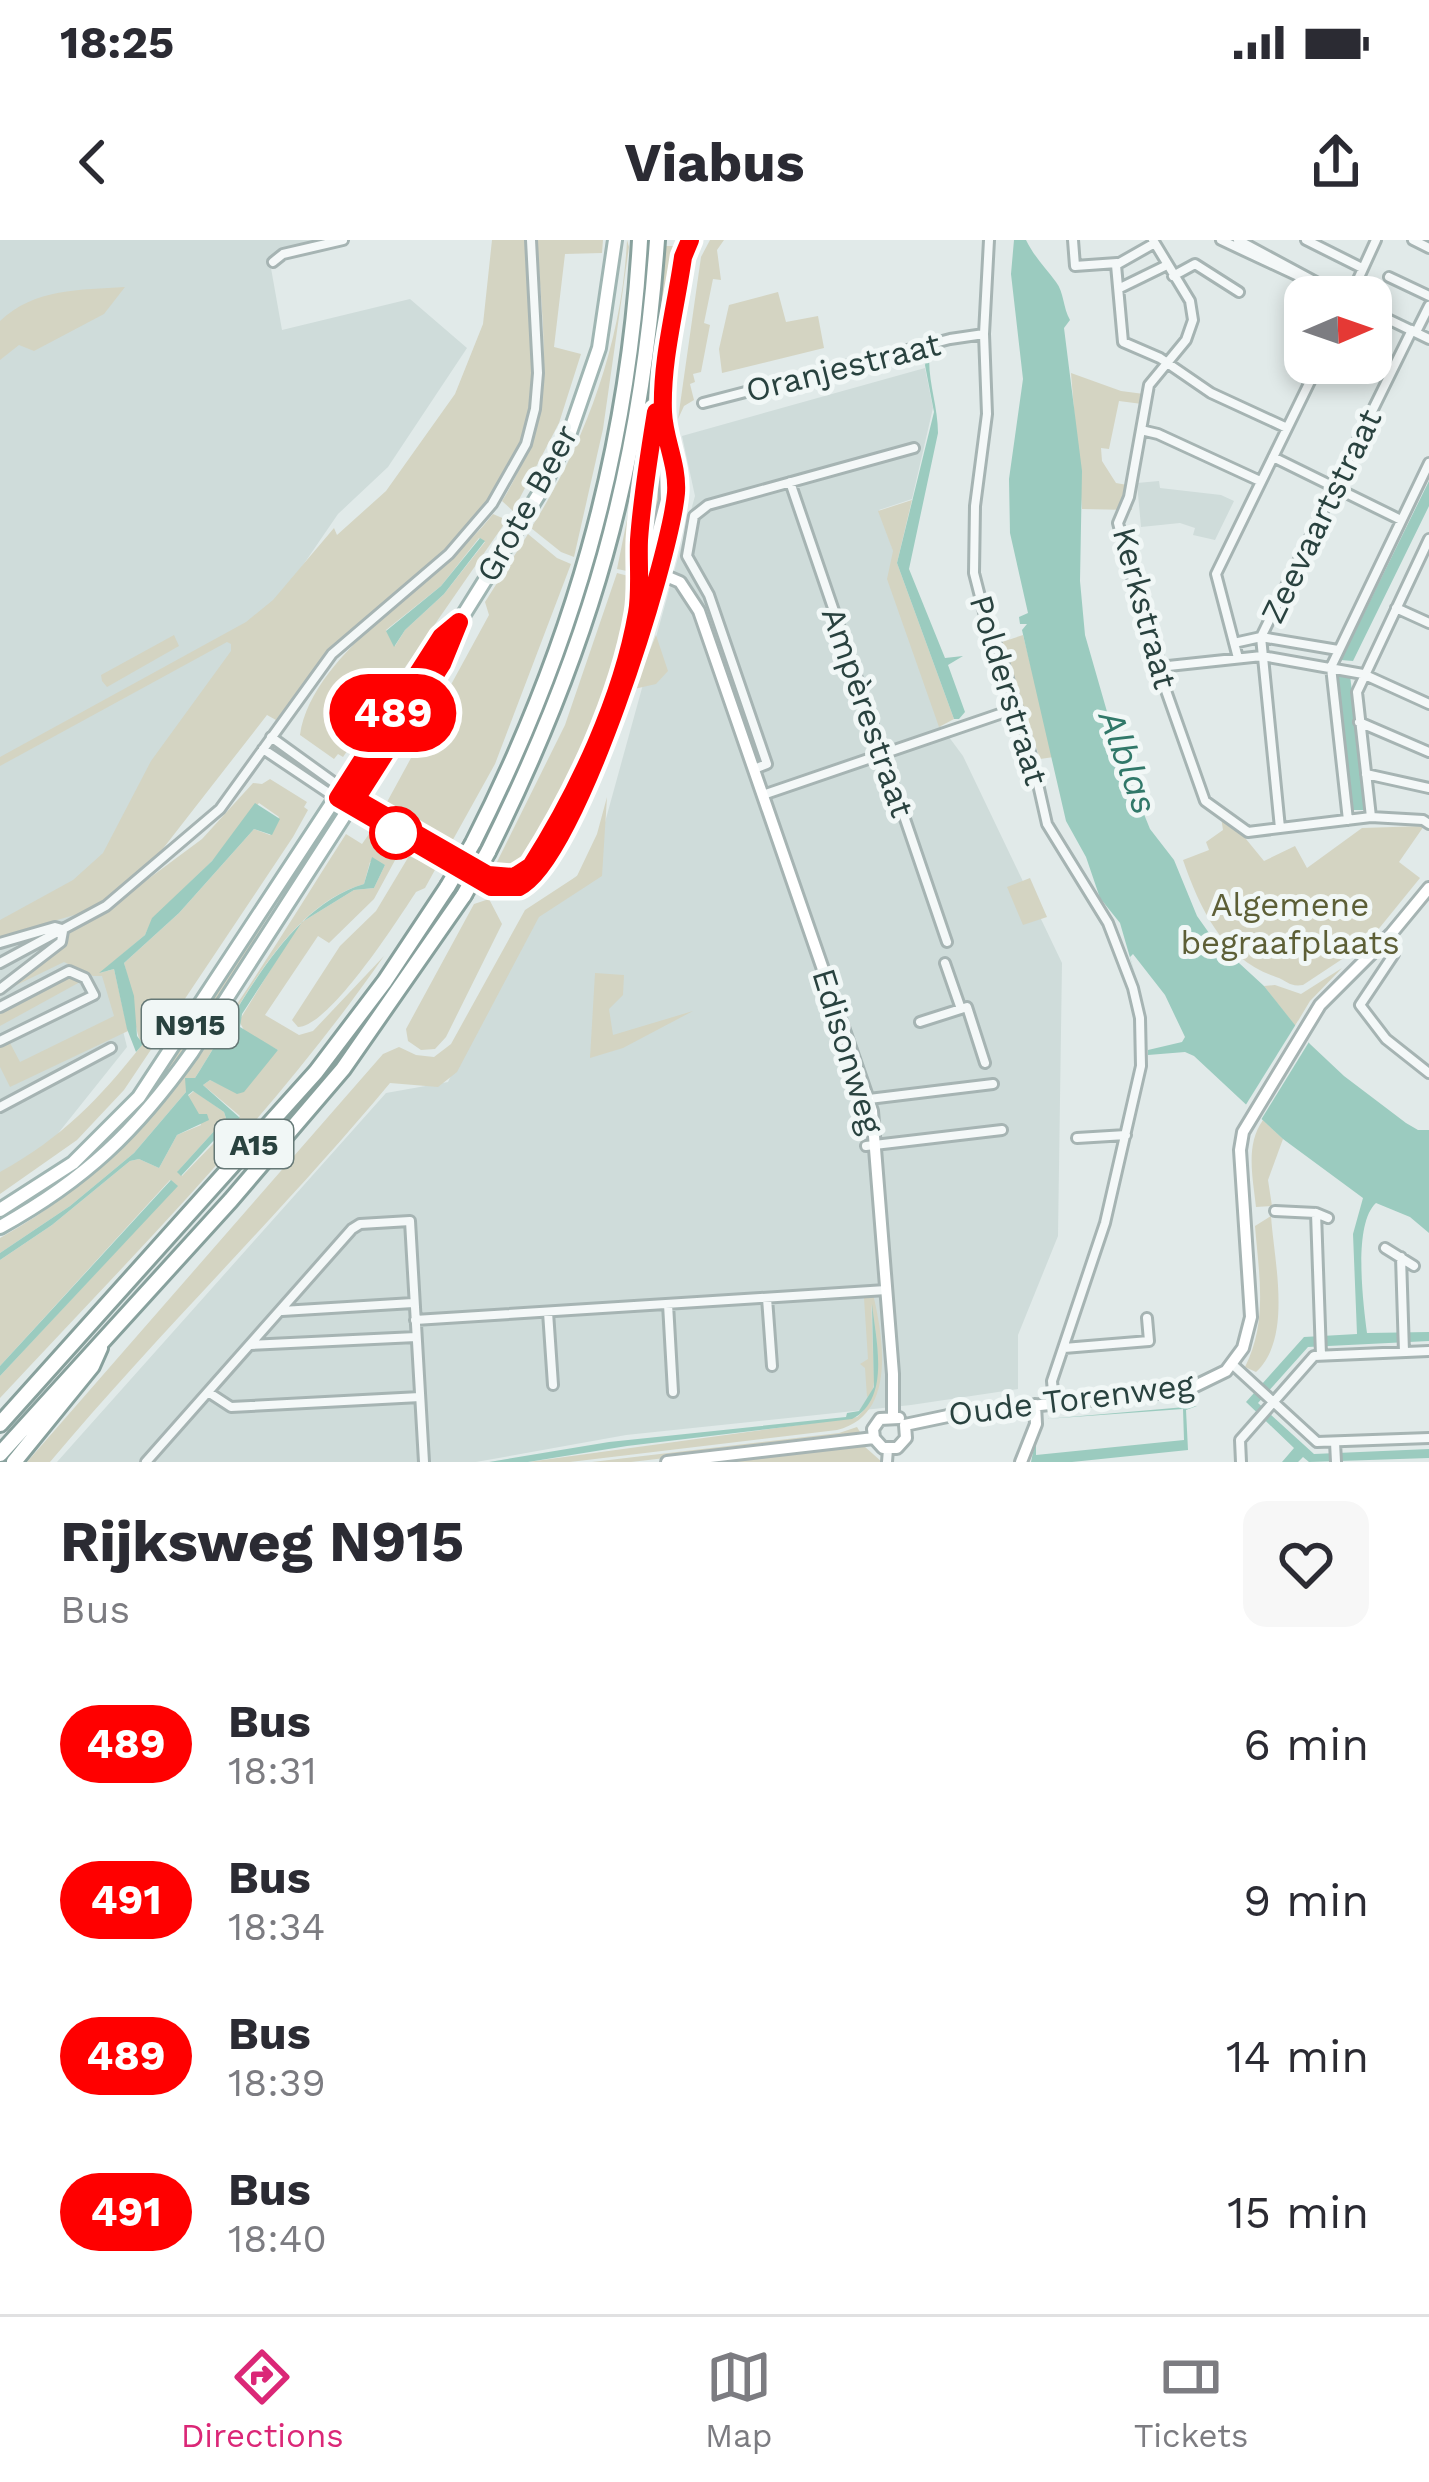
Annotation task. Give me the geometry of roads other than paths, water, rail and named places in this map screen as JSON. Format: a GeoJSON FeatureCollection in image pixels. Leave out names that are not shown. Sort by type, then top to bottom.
{"type":"FeatureCollection","features":[{"type":"Feature","properties":{"kind":"highway","name":"A15"},"geometry":{"type":"LineString","coordinates":[[0,1424],[316,1072],[373,999],[473,843],[536,709],[586,565],[611,469],[627,377],[640,240]]}},
{"type":"Feature","properties":{"kind":"highway","name":"A15"},"geometry":{"type":"LineString","coordinates":[[0,1454],[343,1069],[464,895],[488,852],[558,701],[603,569],[642,391],[657,240]]}},
{"type":"Feature","properties":{"kind":"highway","name":"A15"},"geometry":{"type":"LineString","coordinates":[[14,1462],[92,1366],[105,1338]]}},
{"type":"Feature","properties":{"kind":"highway","name":"A15"},"geometry":{"type":"LineString","coordinates":[[0,1412],[36,1383]]}},
{"type":"Feature","properties":{"kind":"main road","name":"Grote Beer"},"geometry":{"type":"LineString","coordinates":[[0,1227],[74,1182],[143,1118],[192,1052],[442,664],[459,622],[542,489],[580,406],[605,318],[615,240]]}},
{"type":"Feature","properties":{"kind":"main road","name":"Grote Beer"},"geometry":{"type":"LineString","coordinates":[[0,1210],[73,1163],[139,1097],[441,637],[459,622]]}},
{"type":"Feature","properties":{"kind":"street"},"geometry":{"type":"LineString","coordinates":[[273,262],[283,254],[343,240]]}},
{"type":"Feature","properties":{"kind":"street"},"geometry":{"type":"LineString","coordinates":[[0,962],[106,906],[220,808],[332,654],[463,540],[492,504],[518,461],[538,390],[531,240]]}},
{"type":"Feature","properties":{"kind":"street"},"geometry":{"type":"LineString","coordinates":[[486,879],[508,878],[531,866],[622,670],[652,569],[666,500],[663,398],[683,257],[690,240]]}},
{"type":"Feature","properties":{"kind":"street","name":"Polderstraat"},"geometry":{"type":"LineString","coordinates":[[989,240],[984,334],[987,414],[973,560],[986,620],[1017,709],[1047,824],[1114,936],[1140,1018],[1141,1066],[1120,1135],[1105,1223],[1052,1382],[1054,1403]]}},
{"type":"Feature","properties":{"kind":"street"},"geometry":{"type":"LineString","coordinates":[[1073,240],[1075,266],[1117,263],[1153,242]]}},
{"type":"Feature","properties":{"kind":"street"},"geometry":{"type":"LineString","coordinates":[[1221,240],[1299,276]]}},
{"type":"Feature","properties":{"kind":"street"},"geometry":{"type":"LineString","coordinates":[[1238,240],[1309,276]]}},
{"type":"Feature","properties":{"kind":"street"},"geometry":{"type":"LineString","coordinates":[[1306,240],[1362,268]]}},
{"type":"Feature","properties":{"kind":"street"},"geometry":{"type":"LineString","coordinates":[[1357,276],[1376,240]]}},
{"type":"Feature","properties":{"kind":"street"},"geometry":{"type":"LineString","coordinates":[[1412,240],[1429,248]]}},
{"type":"Feature","properties":{"kind":"street","name":"Kerkstraat"},"geometry":{"type":"LineString","coordinates":[[1153,242],[1190,301],[1193,320],[1186,340],[1149,386],[1130,497],[1118,523],[1146,630],[1154,640],[1205,801],[1248,832],[1371,817],[1427,818]]}},
{"type":"Feature","properties":{"kind":"street"},"geometry":{"type":"LineString","coordinates":[[1117,263],[1123,342],[1167,362],[1211,393],[1287,428]]}},
{"type":"Feature","properties":{"kind":"street"},"geometry":{"type":"LineString","coordinates":[[1173,276],[1195,264],[1239,292]]}},
{"type":"Feature","properties":{"kind":"street"},"geometry":{"type":"LineString","coordinates":[[1120,288],[1165,266]]}},
{"type":"Feature","properties":{"kind":"street"},"geometry":{"type":"LineString","coordinates":[[1392,278],[1429,296]]}},
{"type":"Feature","properties":{"kind":"street","name":"Zeevaartstraat"},"geometry":{"type":"LineString","coordinates":[[1261,637],[1429,306]]}},
{"type":"Feature","properties":{"kind":"street"},"geometry":{"type":"LineString","coordinates":[[1392,321],[1429,339]]}},
{"type":"Feature","properties":{"kind":"street","name":"Oranjestraat"},"geometry":{"type":"LineString","coordinates":[[703,403],[984,334]]}},
{"type":"Feature","properties":{"kind":"street"},"geometry":{"type":"LineString","coordinates":[[1238,658],[1216,574],[1308,384]]}},
{"type":"Feature","properties":{"kind":"street"},"geometry":{"type":"LineString","coordinates":[[1141,430],[1260,481]]}},
{"type":"Feature","properties":{"kind":"street"},"geometry":{"type":"LineString","coordinates":[[790,482],[914,448]]}},
{"type":"Feature","properties":{"kind":"street"},"geometry":{"type":"LineString","coordinates":[[1273,457],[1401,520]]}},
{"type":"Feature","properties":{"kind":"street"},"geometry":{"type":"LineString","coordinates":[[1348,820],[1331,667],[1429,463]]}},
{"type":"Feature","properties":{"kind":"street","name":"Edisonweg"},"geometry":{"type":"LineString","coordinates":[[754,769],[767,764],[713,608],[686,550],[694,517],[709,505],[790,482]]}},
{"type":"Feature","properties":{"kind":"street","name":"Ampèrestraat"},"geometry":{"type":"LineString","coordinates":[[790,482],[947,942]]}},
{"type":"Feature","properties":{"kind":"street"},"geometry":{"type":"LineString","coordinates":[[1371,817],[1357,692],[1429,540]]}},
{"type":"Feature","properties":{"kind":"street","name":"Edisonweg"},"geometry":{"type":"LineString","coordinates":[[652,569],[680,582],[699,611],[868,1099],[887,1290],[892,1416]]}},
{"type":"Feature","properties":{"kind":"street"},"geometry":{"type":"LineString","coordinates":[[699,611],[713,608]]}},
{"type":"Feature","properties":{"kind":"street"},"geometry":{"type":"LineString","coordinates":[[1396,608],[1429,623]]}},
{"type":"Feature","properties":{"kind":"street"},"geometry":{"type":"LineString","coordinates":[[1234,644],[1261,637],[1338,650]]}},
{"type":"Feature","properties":{"kind":"street"},"geometry":{"type":"LineString","coordinates":[[1261,637],[1280,828]]}},
{"type":"Feature","properties":{"kind":"street"},"geometry":{"type":"LineString","coordinates":[[1160,667],[1262,656],[1363,674],[1429,704]]}},
{"type":"Feature","properties":{"kind":"street"},"geometry":{"type":"LineString","coordinates":[[763,795],[1017,709]]}},
{"type":"Feature","properties":{"kind":"street"},"geometry":{"type":"LineString","coordinates":[[1359,722],[1429,752]]}},
{"type":"Feature","properties":{"kind":"street"},"geometry":{"type":"LineString","coordinates":[[271,737],[340,794]]}},
{"type":"Feature","properties":{"kind":"street"},"geometry":{"type":"LineString","coordinates":[[263,749],[446,856]]}},
{"type":"Feature","properties":{"kind":"street"},"geometry":{"type":"LineString","coordinates":[[1365,773],[1429,788]]}},
{"type":"Feature","properties":{"kind":"street","name":"Oude Torenweg"},"geometry":{"type":"LineString","coordinates":[[905,1425],[939,1416],[1197,1388],[1232,1364],[1243,1348],[1251,1317],[1240,1150],[1250,1118],[1320,1005],[1429,888]]}},
{"type":"Feature","properties":{"kind":"street"},"geometry":{"type":"LineString","coordinates":[[0,943],[55,927],[64,930]]}},
{"type":"Feature","properties":{"kind":"street"},"geometry":{"type":"LineString","coordinates":[[0,989],[61,942],[64,930]]}},
{"type":"Feature","properties":{"kind":"street"},"geometry":{"type":"LineString","coordinates":[[1394,954],[1360,1005],[1386,1039],[1429,1073]]}},
{"type":"Feature","properties":{"kind":"street"},"geometry":{"type":"LineString","coordinates":[[945,963],[962,1009]]}},
{"type":"Feature","properties":{"kind":"street"},"geometry":{"type":"LineString","coordinates":[[0,1007],[69,971],[85,978],[94,995],[0,1041]]}},
{"type":"Feature","properties":{"kind":"street"},"geometry":{"type":"LineString","coordinates":[[920,1022],[967,1007],[985,1063]]}},
{"type":"Feature","properties":{"kind":"street"},"geometry":{"type":"LineString","coordinates":[[0,1107],[111,1048]]}},
{"type":"Feature","properties":{"kind":"street"},"geometry":{"type":"LineString","coordinates":[[868,1099],[993,1084]]}},
{"type":"Feature","properties":{"kind":"street"},"geometry":{"type":"LineString","coordinates":[[871,1145],[1002,1130]]}},
{"type":"Feature","properties":{"kind":"street"},"geometry":{"type":"LineString","coordinates":[[1077,1138],[1120,1135]]}},
{"type":"Feature","properties":{"kind":"street"},"geometry":{"type":"LineString","coordinates":[[1275,1211],[1328,1218]]}},
{"type":"Feature","properties":{"kind":"street"},"geometry":{"type":"LineString","coordinates":[[1316,1213],[1321,1352]]}},
{"type":"Feature","properties":{"kind":"street"},"geometry":{"type":"LineString","coordinates":[[146,1462],[360,1224],[410,1221],[424,1462]]}},
{"type":"Feature","properties":{"kind":"street"},"geometry":{"type":"LineString","coordinates":[[1384,1247],[1414,1265]]}},
{"type":"Feature","properties":{"kind":"street"},"geometry":{"type":"LineString","coordinates":[[1401,1257],[1404,1348]]}},
{"type":"Feature","properties":{"kind":"street"},"geometry":{"type":"LineString","coordinates":[[415,1320],[887,1290]]}},
{"type":"Feature","properties":{"kind":"street"},"geometry":{"type":"LineString","coordinates":[[767,1298],[772,1366]]}},
{"type":"Feature","properties":{"kind":"street"},"geometry":{"type":"LineString","coordinates":[[280,1311],[413,1303]]}},
{"type":"Feature","properties":{"kind":"street"},"geometry":{"type":"LineString","coordinates":[[668,1304],[674,1392]]}},
{"type":"Feature","properties":{"kind":"street"},"geometry":{"type":"LineString","coordinates":[[548,1312],[553,1385]]}},
{"type":"Feature","properties":{"kind":"street"},"geometry":{"type":"LineString","coordinates":[[1064,1348],[1148,1341],[1147,1318]]}},
{"type":"Feature","properties":{"kind":"street"},"geometry":{"type":"LineString","coordinates":[[249,1346],[416,1336]]}},
{"type":"Feature","properties":{"kind":"street"},"geometry":{"type":"LineString","coordinates":[[1241,1462],[1240,1440],[1269,1401],[1314,1356],[1404,1348],[1429,1351]]}},
{"type":"Feature","properties":{"kind":"street"},"geometry":{"type":"LineString","coordinates":[[1232,1364],[1317,1442],[1335,1446],[1429,1438]]}},
{"type":"Feature","properties":{"kind":"street"},"geometry":{"type":"LineString","coordinates":[[208,1392],[231,1408],[420,1396]]}},
{"type":"Feature","properties":{"kind":"street"},"geometry":{"type":"LineString","coordinates":[[1021,1462],[1036,1424],[1035,1405]]}},
{"type":"Feature","properties":{"kind":"street"},"geometry":{"type":"LineString","coordinates":[[892,1416],[905,1425],[903,1444],[887,1456],[874,1438],[877,1422],[892,1416]]}},
{"type":"Feature","properties":{"kind":"street"},"geometry":{"type":"LineString","coordinates":[[667,1462],[874,1438]]}},
{"type":"Feature","properties":{"kind":"street"},"geometry":{"type":"LineString","coordinates":[[1335,1446],[1336,1462]]}},
{"type":"Feature","properties":{"kind":"water label","name":"Alblas"},"geometry":{"type":"Point","coordinates":[1128,762]}},
{"type":"Feature","properties":{"kind":"park label","name":"Algemene begraafplaats"},"geometry":{"type":"Point","coordinates":[1290,923]}}]}
